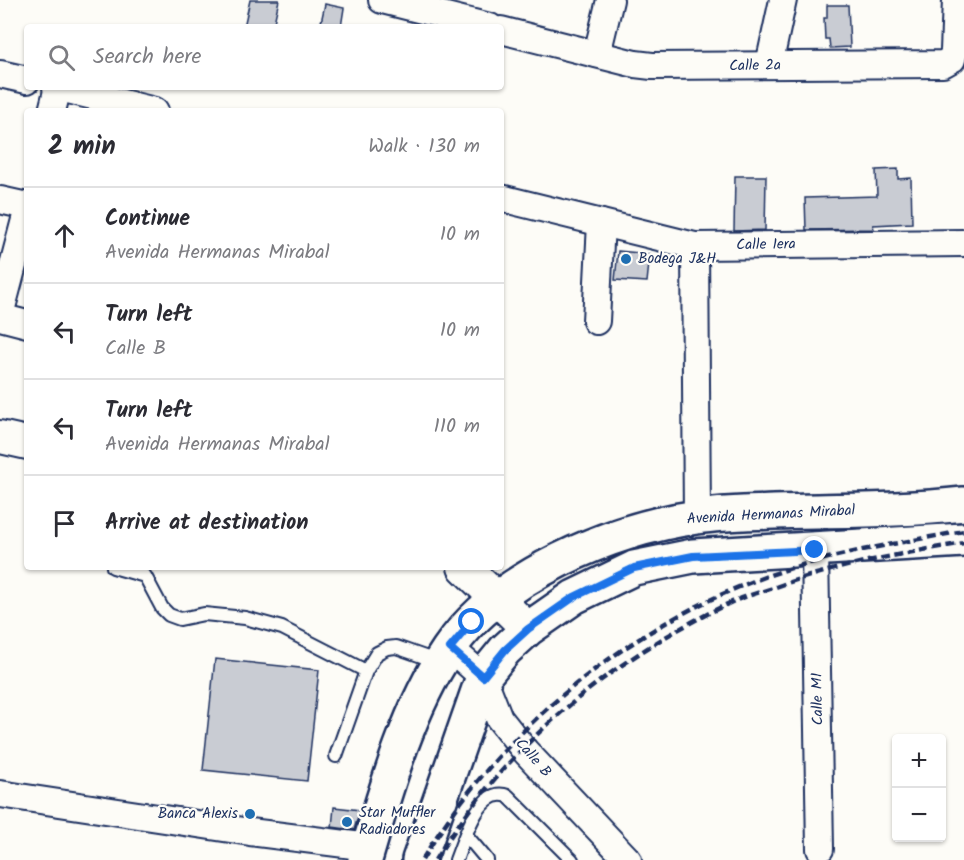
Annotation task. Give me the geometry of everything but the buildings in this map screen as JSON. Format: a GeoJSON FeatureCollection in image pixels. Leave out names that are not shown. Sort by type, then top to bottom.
{"type":"FeatureCollection","features":[{"type":"Feature","properties":{"kind":"main road","name":"Avenida Hermanas Mirabal"},"geometry":{"type":"LineString","coordinates":[[367,853],[392,768],[423,697],[445,655],[472,622],[498,599],[542,568],[623,533],[697,517],[964,504]]}},
{"type":"Feature","properties":{"kind":"main road"},"geometry":{"type":"LineString","coordinates":[[419,860],[483,677],[505,650],[528,629],[574,597],[634,568],[693,556],[964,540]]}},
{"type":"Feature","properties":{"kind":"street"},"geometry":{"type":"LineString","coordinates":[[382,0],[438,7],[482,24]]}},
{"type":"Feature","properties":{"kind":"street"},"geometry":{"type":"LineString","coordinates":[[597,54],[610,0]]}},
{"type":"Feature","properties":{"kind":"street"},"geometry":{"type":"LineString","coordinates":[[769,65],[783,0]]}},
{"type":"Feature","properties":{"kind":"street","name":"Calle 2a"},"geometry":{"type":"LineString","coordinates":[[504,31],[652,66],[943,64],[952,59],[954,51],[956,0]]}},
{"type":"Feature","properties":{"kind":"street"},"geometry":{"type":"LineString","coordinates":[[0,74],[24,79]]}},
{"type":"Feature","properties":{"kind":"street"},"geometry":{"type":"LineString","coordinates":[[53,108],[56,90]]}},
{"type":"Feature","properties":{"kind":"street"},"geometry":{"type":"LineString","coordinates":[[69,90],[142,108]]}},
{"type":"Feature","properties":{"kind":"street","name":"Calle 1era"},"geometry":{"type":"LineString","coordinates":[[504,199],[695,246],[964,243]]}},
{"type":"Feature","properties":{"kind":"street"},"geometry":{"type":"LineString","coordinates":[[0,200],[24,205]]}},
{"type":"Feature","properties":{"kind":"street"},"geometry":{"type":"LineString","coordinates":[[596,321],[600,223]]}},
{"type":"Feature","properties":{"kind":"street"},"geometry":{"type":"LineString","coordinates":[[24,224],[0,316],[24,323]]}},
{"type":"Feature","properties":{"kind":"street"},"geometry":{"type":"LineString","coordinates":[[695,246],[697,517]]}},
{"type":"Feature","properties":{"kind":"street"},"geometry":{"type":"LineString","coordinates":[[0,437],[24,443]]}},
{"type":"Feature","properties":{"kind":"street","name":"Calle M1"},"geometry":{"type":"LineString","coordinates":[[815,550],[820,849]]}},
{"type":"Feature","properties":{"kind":"street"},"geometry":{"type":"LineString","coordinates":[[467,570],[528,629]]}},
{"type":"Feature","properties":{"kind":"street","name":"Calle B"},"geometry":{"type":"LineString","coordinates":[[445,655],[483,677],[500,718],[526,752],[628,860]]}},
{"type":"Feature","properties":{"kind":"street"},"geometry":{"type":"LineString","coordinates":[[0,794],[250,832],[367,853]]}},
{"type":"Feature","properties":{"kind":"lane"},"geometry":{"type":"LineString","coordinates":[[124,570],[145,576],[162,608],[169,615],[180,619],[204,614],[245,618],[282,628],[366,671]]}},
{"type":"Feature","properties":{"kind":"lane"},"geometry":{"type":"LineString","coordinates":[[336,756],[366,671],[377,653],[396,647],[445,655]]}},
{"type":"Feature","properties":{"kind":"lane"},"geometry":{"type":"LineString","coordinates":[[456,860],[480,805],[491,796],[502,794],[508,796],[572,860]]}},
{"type":"Feature","properties":{"kind":"lane"},"geometry":{"type":"LineString","coordinates":[[466,836],[487,860]]}},
{"type":"Feature","properties":{"kind":"railway"},"geometry":{"type":"LineString","coordinates":[[422,860],[454,811],[491,765],[532,723],[576,684],[624,649],[675,618],[727,592],[805,564],[895,543],[964,531]]}},
{"type":"Feature","properties":{"kind":"railway"},"geometry":{"type":"LineString","coordinates":[[435,860],[463,819],[528,743],[603,678],[644,650],[687,625],[751,595],[842,567],[964,543]]}},
{"type":"Feature","properties":{"kind":"place","name":"Bodega J&H"},"geometry":{"type":"Point","coordinates":[626,259]}},
{"type":"Feature","properties":{"kind":"place","name":"Banca Alexis"},"geometry":{"type":"Point","coordinates":[250,814]}},
{"type":"Feature","properties":{"kind":"place","name":"Star Muffler Radiadores"},"geometry":{"type":"Point","coordinates":[347,822]}},
{"type":"Feature","properties":{"kind":"route"},"geometry":{"type":"LineString","coordinates":[[472,622],[450,648],[483,677],[505,650],[528,629],[574,597],[634,568],[693,556],[815,550]]}}]}
